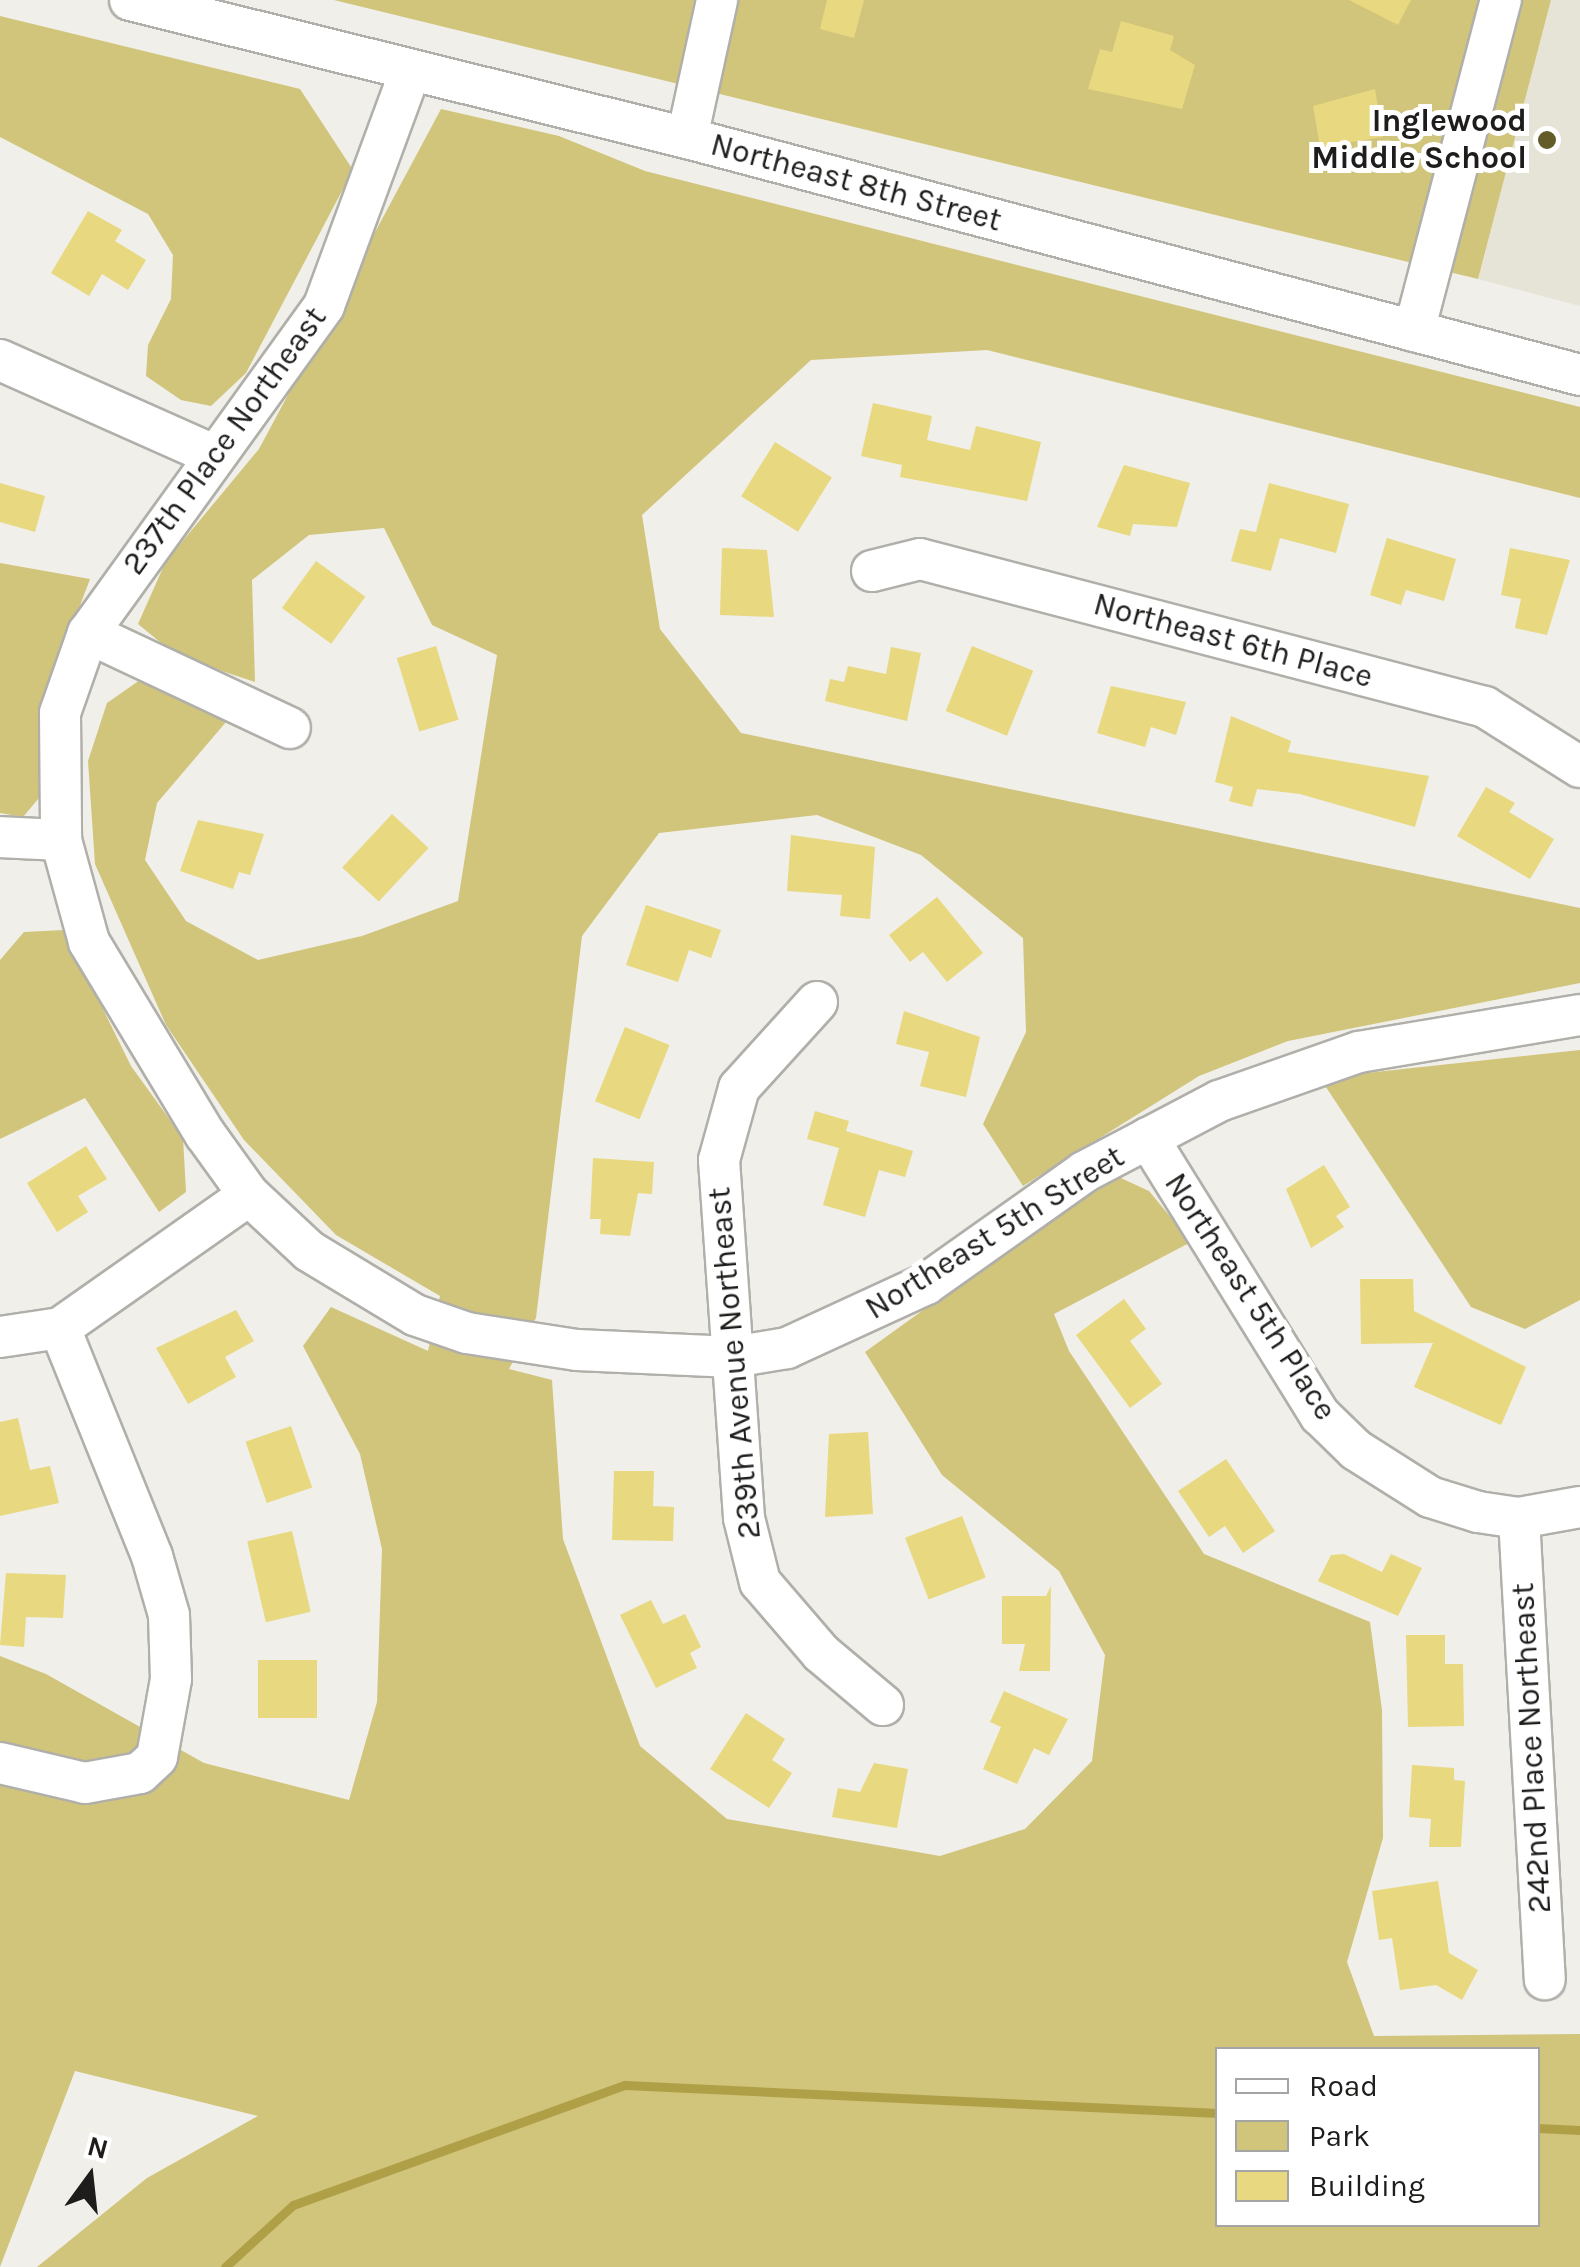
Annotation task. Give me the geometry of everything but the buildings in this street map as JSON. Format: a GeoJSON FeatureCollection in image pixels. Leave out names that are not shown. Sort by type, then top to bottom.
{"type":"FeatureCollection","features":[{"type":"Feature","properties":{"kind":"street","name":"Northeast 8th Street"},"geometry":{"type":"LineString","coordinates":[[130,0],[688,138],[1580,375]]}},
{"type":"Feature","properties":{"kind":"street"},"geometry":{"type":"LineString","coordinates":[[688,138],[716,0]]}},
{"type":"Feature","properties":{"kind":"street"},"geometry":{"type":"LineString","coordinates":[[1414,331],[1501,0]]}},
{"type":"Feature","properties":{"kind":"street","name":"237th Place Northeast"},"geometry":{"type":"LineString","coordinates":[[88,633],[324,306],[410,72]]}},
{"type":"Feature","properties":{"kind":"street"},"geometry":{"type":"LineString","coordinates":[[0,360],[213,455]]}},
{"type":"Feature","properties":{"kind":"street","name":"Northeast 6th Place"},"geometry":{"type":"LineString","coordinates":[[872,571],[920,559],[1485,708],[1580,767]]}},
{"type":"Feature","properties":{"kind":"street"},"geometry":{"type":"LineString","coordinates":[[88,633],[290,728]]}},
{"type":"Feature","properties":{"kind":"street","name":"Northeast 5th Street"},"geometry":{"type":"LineString","coordinates":[[88,633],[60,713],[61,840],[89,942],[249,1195],[309,1251],[415,1316],[524,1343],[732,1357],[802,1343],[878,1311],[1084,1172],[1253,1086],[1359,1052],[1580,1014]]}},
{"type":"Feature","properties":{"kind":"street"},"geometry":{"type":"LineString","coordinates":[[0,838],[61,840]]}},
{"type":"Feature","properties":{"kind":"street","name":"239th Avenue Northeast"},"geometry":{"type":"LineString","coordinates":[[817,1002],[762,1056],[724,1123],[719,1198],[744,1518],[760,1582],[822,1653],[883,1705]]}},
{"type":"Feature","properties":{"kind":"street","name":"Northeast 5th Place"},"geometry":{"type":"LineString","coordinates":[[1148,1138],[1320,1415],[1356,1450],[1430,1497],[1519,1518],[1580,1507]]}},
{"type":"Feature","properties":{"kind":"street"},"geometry":{"type":"LineString","coordinates":[[0,1337],[60,1328],[249,1195]]}},
{"type":"Feature","properties":{"kind":"street"},"geometry":{"type":"LineString","coordinates":[[0,1763],[85,1783],[140,1773],[157,1757],[171,1679],[169,1615],[60,1328]]}},
{"type":"Feature","properties":{"kind":"street","name":"242nd Place Northeast"},"geometry":{"type":"LineString","coordinates":[[1519,1518],[1546,1979]]}},
{"type":"Feature","properties":{"kind":"shaded area","name":"Inglewood Middle School"},"geometry":{"type":"Polygon","coordinates":[[[1551,0],[1580,0],[1580,306],[1478,279],[1551,0]]]}},
{"type":"Feature","properties":{"kind":"green space"},"geometry":{"type":"Polygon","coordinates":[[[334,0],[1551,0],[1478,279],[334,0]]]}},
{"type":"Feature","properties":{"kind":"green space"},"geometry":{"type":"Polygon","coordinates":[[[0,16],[300,89],[353,170],[246,373],[211,406],[181,400],[146,376],[148,345],[171,299],[173,255],[148,214],[0,137],[0,16]]]}},
{"type":"Feature","properties":{"kind":"green space"},"geometry":{"type":"Polygon","coordinates":[[[441,109],[559,136],[645,171],[1580,407],[1580,498],[987,350],[811,360],[642,515],[660,629],[741,733],[1580,908],[1580,983],[1288,1041],[1199,1076],[1023,1186],[983,1124],[1026,1032],[1023,938],[921,855],[817,815],[659,833],[582,936],[536,1318],[509,1369],[552,1380],[563,1539],[640,1746],[727,1819],[940,1856],[1025,1829],[1092,1761],[1105,1655],[1059,1571],[942,1475],[865,1352],[1112,1174],[1149,1191],[1191,1242],[1054,1314],[1069,1351],[1204,1554],[1370,1622],[1382,1710],[1383,1838],[1347,1962],[1374,2036],[1580,2034],[1580,2267],[37,2267],[147,2178],[258,2116],[75,2071],[0,2267],[0,1656],[46,1674],[204,1763],[349,1800],[377,1702],[382,1549],[360,1454],[303,1346],[331,1307],[428,1351],[440,1296],[336,1235],[244,1140],[166,1025],[95,864],[88,761],[107,703],[140,680],[226,722],[157,803],[145,860],[186,921],[258,960],[362,936],[458,901],[497,655],[432,625],[384,528],[309,535],[252,580],[255,682],[177,656],[138,624],[166,561],[259,449],[441,109]]]}},
{"type":"Feature","properties":{"kind":"green space"},"geometry":{"type":"Polygon","coordinates":[[[0,563],[90,579],[56,669],[44,792],[23,817],[0,813],[0,563]]]}},
{"type":"Feature","properties":{"kind":"green space"},"geometry":{"type":"Polygon","coordinates":[[[64,930],[131,1066],[183,1138],[186,1192],[159,1212],[85,1098],[0,1139],[0,960],[24,932],[64,930]]]}},
{"type":"Feature","properties":{"kind":"green space"},"geometry":{"type":"Polygon","coordinates":[[[1580,1050],[1580,1300],[1525,1329],[1471,1307],[1320,1078],[1580,1050]]]}},
{"type":"Feature","properties":{"kind":"waterway"},"geometry":{"type":"LineString","coordinates":[[225,2267],[293,2205],[625,2085],[1215,2113]]}},
{"type":"Feature","properties":{"kind":"waterway"},"geometry":{"type":"LineString","coordinates":[[1540,2128],[1580,2130]]}},
{"type":"Feature","properties":{"kind":"place","name":"Inglewood Middle School"},"geometry":{"type":"Point","coordinates":[1547,140]}}]}
